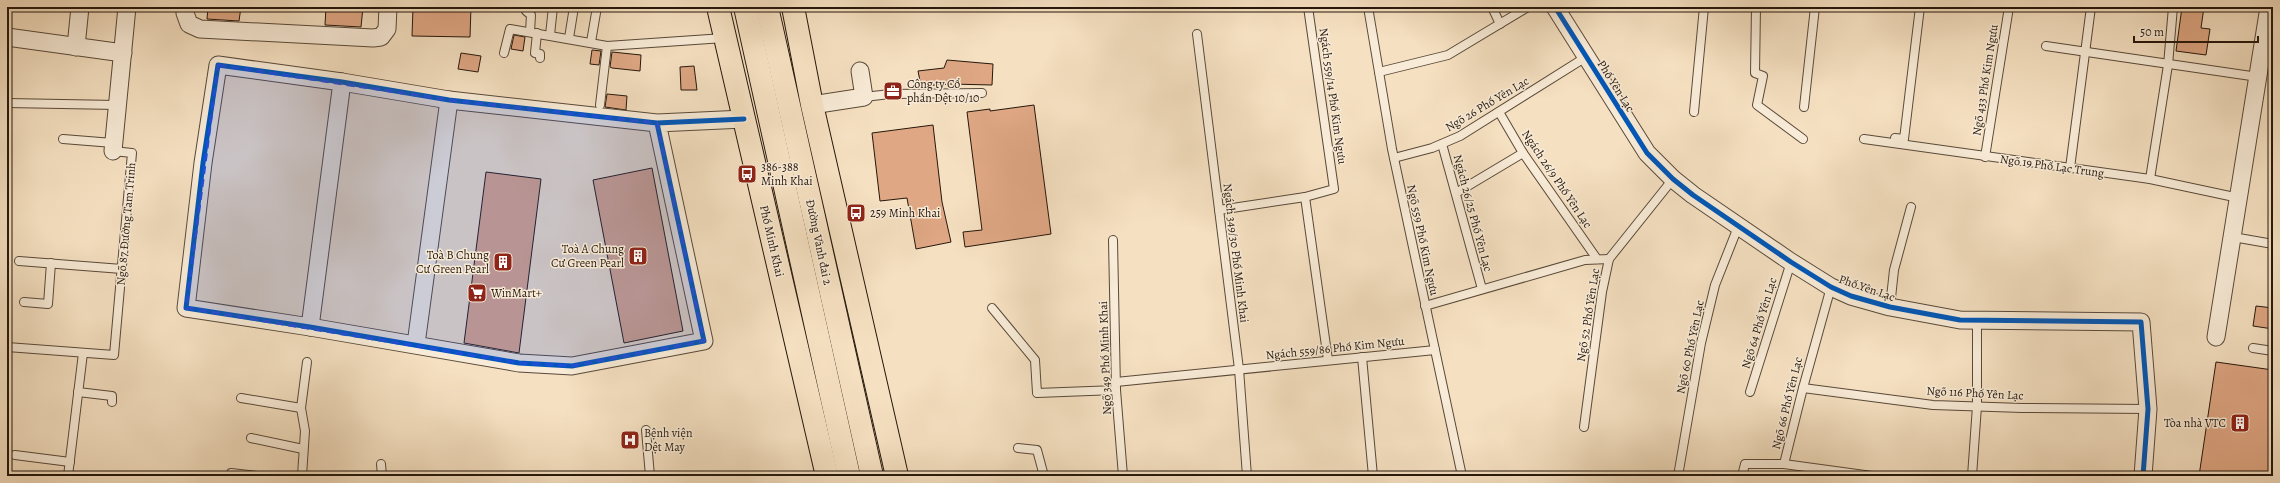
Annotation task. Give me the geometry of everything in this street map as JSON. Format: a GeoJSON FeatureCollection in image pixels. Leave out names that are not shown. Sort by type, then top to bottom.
{"type":"FeatureCollection","features":[{"type":"Feature","properties":{"kind":"main road","name":"Phố Minh Khai"},"geometry":{"type":"LineString","coordinates":[[718,7],[827,476]]}},
{"type":"Feature","properties":{"kind":"main road","name":"Đường Vành đai 2"},"geometry":{"type":"LineString","coordinates":[[745,7],[849,476]]}},
{"type":"Feature","properties":{"kind":"main road","name":"Đường Vành đai 2"},"geometry":{"type":"LineString","coordinates":[[767,7],[872,476]]}},
{"type":"Feature","properties":{"kind":"main road"},"geometry":{"type":"LineString","coordinates":[[793,7],[812,105],[897,476]]}},
{"type":"Feature","properties":{"kind":"street"},"geometry":{"type":"LineString","coordinates":[[76,47],[80,7]]}},
{"type":"Feature","properties":{"kind":"street"},"geometry":{"type":"LineString","coordinates":[[113,147],[127,7]]}},
{"type":"Feature","properties":{"kind":"street"},"geometry":{"type":"LineString","coordinates":[[185,7],[185,13],[189,24],[200,28],[373,38],[381,37],[387,30],[388,7]]}},
{"type":"Feature","properties":{"kind":"street","name":"Phố Yên Lạc"},"geometry":{"type":"LineString","coordinates":[[1555,7],[1647,153],[1674,179],[1738,227],[1790,262],[1831,286],[1851,296],[1890,307],[1977,321],[2141,322],[2148,409],[2143,476]]}},
{"type":"Feature","properties":{"kind":"street"},"geometry":{"type":"LineString","coordinates":[[2216,337],[2269,7]]}},
{"type":"Feature","properties":{"kind":"street"},"geometry":{"type":"LineString","coordinates":[[7,38],[123,52]]}},
{"type":"Feature","properties":{"kind":"street"},"geometry":{"type":"LineString","coordinates":[[656,123],[704,340],[572,366],[519,363],[416,344],[186,308],[202,163],[218,65],[342,82],[449,100],[656,123],[744,119]]}},
{"type":"Feature","properties":{"kind":"street"},"geometry":{"type":"LineString","coordinates":[[812,105],[864,97],[860,71]]}},
{"type":"Feature","properties":{"kind":"street"},"geometry":{"type":"LineString","coordinates":[[310,327],[342,82]]}},
{"type":"Feature","properties":{"kind":"street"},"geometry":{"type":"LineString","coordinates":[[416,344],[449,100]]}},
{"type":"Feature","properties":{"kind":"lane"},"geometry":{"type":"LineString","coordinates":[[527,7],[526,11],[531,15],[534,32],[535,53],[540,54],[540,58]]}},
{"type":"Feature","properties":{"kind":"lane"},"geometry":{"type":"LineString","coordinates":[[550,35],[553,7]]}},
{"type":"Feature","properties":{"kind":"lane"},"geometry":{"type":"LineString","coordinates":[[569,38],[574,7]]}},
{"type":"Feature","properties":{"kind":"lane"},"geometry":{"type":"LineString","coordinates":[[591,42],[597,7]]}},
{"type":"Feature","properties":{"kind":"lane","name":"Ngách 559/14 Phố Kim Ngưu"},"geometry":{"type":"LineString","coordinates":[[1305,197],[1334,189],[1308,7]]}},
{"type":"Feature","properties":{"kind":"lane","name":"Ngõ 559 Phố Kim Ngưu"},"geometry":{"type":"LineString","coordinates":[[1368,7],[1394,158],[1462,476]]}},
{"type":"Feature","properties":{"kind":"lane"},"geometry":{"type":"LineString","coordinates":[[1492,7],[1500,24]]}},
{"type":"Feature","properties":{"kind":"lane"},"geometry":{"type":"LineString","coordinates":[[1379,72],[1448,55],[1528,7]]}},
{"type":"Feature","properties":{"kind":"lane"},"geometry":{"type":"LineString","coordinates":[[1694,112],[1704,7]]}},
{"type":"Feature","properties":{"kind":"lane"},"geometry":{"type":"LineString","coordinates":[[1756,7],[1755,73],[1763,76],[1757,105],[1803,139]]}},
{"type":"Feature","properties":{"kind":"lane"},"geometry":{"type":"LineString","coordinates":[[1804,107],[1815,7]]}},
{"type":"Feature","properties":{"kind":"lane"},"geometry":{"type":"LineString","coordinates":[[1894,138],[1904,139],[1920,7]]}},
{"type":"Feature","properties":{"kind":"lane","name":"Ngõ 433 Phố Kim Ngưu"},"geometry":{"type":"LineString","coordinates":[[1985,157],[2009,7]]}},
{"type":"Feature","properties":{"kind":"lane"},"geometry":{"type":"LineString","coordinates":[[2070,168],[2091,7]]}},
{"type":"Feature","properties":{"kind":"lane"},"geometry":{"type":"LineString","coordinates":[[2150,179],[2168,65],[2173,7]]}},
{"type":"Feature","properties":{"kind":"lane"},"geometry":{"type":"LineString","coordinates":[[504,53],[510,29],[569,38],[607,46],[725,38]]}},
{"type":"Feature","properties":{"kind":"lane","name":"Ngách 349/30 Phố Minh Khai"},"geometry":{"type":"LineString","coordinates":[[1197,34],[1239,369],[1247,476]]}},
{"type":"Feature","properties":{"kind":"lane"},"geometry":{"type":"LineString","coordinates":[[600,105],[607,46]]}},
{"type":"Feature","properties":{"kind":"lane"},"geometry":{"type":"LineString","coordinates":[[2046,46],[2085,54],[2258,77]]}},
{"type":"Feature","properties":{"kind":"lane","name":"Ngõ 26 Phố Yên Lạc"},"geometry":{"type":"LineString","coordinates":[[1394,158],[1442,144],[1460,136],[1586,57]]}},
{"type":"Feature","properties":{"kind":"lane"},"geometry":{"type":"LineString","coordinates":[[864,97],[890,94],[982,93]]}},
{"type":"Feature","properties":{"kind":"lane"},"geometry":{"type":"LineString","coordinates":[[7,103],[117,105]]}},
{"type":"Feature","properties":{"kind":"lane","name":"Ngách 26/9 Phố Yên Lạc"},"geometry":{"type":"LineString","coordinates":[[1499,112],[1523,153],[1597,259]]}},
{"type":"Feature","properties":{"kind":"lane"},"geometry":{"type":"LineString","coordinates":[[63,139],[113,147]]}},
{"type":"Feature","properties":{"kind":"lane","name":"Ngõ 19 Phố Lạc Trung"},"geometry":{"type":"LineString","coordinates":[[1864,139],[2150,179],[2239,198]]}},
{"type":"Feature","properties":{"kind":"lane","name":"Ngách 26/25 Phố Yên Lạc"},"geometry":{"type":"LineString","coordinates":[[1442,144],[1482,289]]}},
{"type":"Feature","properties":{"kind":"lane","name":"Ngõ 87 Đường Tam Trinh"},"geometry":{"type":"LineString","coordinates":[[83,353],[114,356],[132,152],[113,147]]}},
{"type":"Feature","properties":{"kind":"lane"},"geometry":{"type":"LineString","coordinates":[[1456,193],[1523,153]]}},
{"type":"Feature","properties":{"kind":"lane","name":"Ngõ 52 Phố Yên Lạc"},"geometry":{"type":"LineString","coordinates":[[1584,428],[1602,292],[1609,259],[1674,179]]}},
{"type":"Feature","properties":{"kind":"lane"},"geometry":{"type":"LineString","coordinates":[[1219,210],[1305,197],[1328,360]]}},
{"type":"Feature","properties":{"kind":"lane"},"geometry":{"type":"LineString","coordinates":[[1890,307],[1894,270],[1911,207]]}},
{"type":"Feature","properties":{"kind":"lane","name":"Ngõ 60 Phố Yên Lạc"},"geometry":{"type":"LineString","coordinates":[[1678,476],[1701,343],[1715,285],[1738,227]]}},
{"type":"Feature","properties":{"kind":"lane"},"geometry":{"type":"LineString","coordinates":[[2233,237],[2273,244]]}},
{"type":"Feature","properties":{"kind":"lane","name":"Ngõ 349 Phố Minh Khai"},"geometry":{"type":"LineString","coordinates":[[1113,240],[1116,386],[1123,476]]}},
{"type":"Feature","properties":{"kind":"lane"},"geometry":{"type":"LineString","coordinates":[[1425,306],[1482,289],[1597,259],[1609,259]]}},
{"type":"Feature","properties":{"kind":"lane"},"geometry":{"type":"LineString","coordinates":[[19,261],[122,268]]}},
{"type":"Feature","properties":{"kind":"lane","name":"Ngõ 64 Phố Yên Lạc"},"geometry":{"type":"LineString","coordinates":[[1750,392],[1790,262]]}},
{"type":"Feature","properties":{"kind":"lane"},"geometry":{"type":"LineString","coordinates":[[24,302],[48,304],[51,263]]}},
{"type":"Feature","properties":{"kind":"lane","name":"Ngõ 66 Phố Yên Lạc"},"geometry":{"type":"LineString","coordinates":[[1831,286],[1802,388],[1784,464],[1872,476]]}},
{"type":"Feature","properties":{"kind":"lane","name":"Ngách 559/86 Phố Kim Ngưu"},"geometry":{"type":"LineString","coordinates":[[992,308],[1035,360],[1037,393],[1116,386],[1239,369],[1435,350]]}},
{"type":"Feature","properties":{"kind":"lane"},"geometry":{"type":"LineString","coordinates":[[1972,476],[1977,406],[1977,321]]}},
{"type":"Feature","properties":{"kind":"lane"},"geometry":{"type":"LineString","coordinates":[[7,347],[83,353],[68,476]]}},
{"type":"Feature","properties":{"kind":"lane"},"geometry":{"type":"LineString","coordinates":[[2253,348],[2273,351]]}},
{"type":"Feature","properties":{"kind":"lane"},"geometry":{"type":"LineString","coordinates":[[1362,357],[1373,476]]}},
{"type":"Feature","properties":{"kind":"lane"},"geometry":{"type":"LineString","coordinates":[[302,476],[305,432],[301,408],[307,362]]}},
{"type":"Feature","properties":{"kind":"lane","name":"Ngõ 116 Phố Yên Lạc"},"geometry":{"type":"LineString","coordinates":[[1802,388],[1933,405],[2148,409]]}},
{"type":"Feature","properties":{"kind":"lane"},"geometry":{"type":"LineString","coordinates":[[78,392],[112,396],[112,402]]}},
{"type":"Feature","properties":{"kind":"lane"},"geometry":{"type":"LineString","coordinates":[[241,398],[301,408]]}},
{"type":"Feature","properties":{"kind":"lane"},"geometry":{"type":"LineString","coordinates":[[646,430],[650,476]]}},
{"type":"Feature","properties":{"kind":"lane"},"geometry":{"type":"LineString","coordinates":[[251,438],[304,449]]}},
{"type":"Feature","properties":{"kind":"lane"},"geometry":{"type":"LineString","coordinates":[[1018,448],[1037,450],[1044,476]]}},
{"type":"Feature","properties":{"kind":"lane"},"geometry":{"type":"LineString","coordinates":[[14,455],[70,462]]}},
{"type":"Feature","properties":{"kind":"lane"},"geometry":{"type":"LineString","coordinates":[[382,464],[382,476]]}},
{"type":"Feature","properties":{"kind":"lane"},"geometry":{"type":"LineString","coordinates":[[1742,476],[1745,464],[1784,464]]}},
{"type":"Feature","properties":{"kind":"lane"},"geometry":{"type":"LineString","coordinates":[[230,476],[231,472],[256,476]]}},
{"type":"Feature","properties":{"kind":"highlighted area"},"geometry":{"type":"Polygon","coordinates":[[[218,65],[449,100],[657,123],[704,341],[572,366],[519,363],[186,308],[218,65]]]}},
{"type":"Feature","properties":{"kind":"building"},"geometry":{"type":"Polygon","coordinates":[[[208,7],[241,7],[239,21],[207,19],[208,7]]]}},
{"type":"Feature","properties":{"kind":"building"},"geometry":{"type":"Polygon","coordinates":[[[326,7],[363,7],[361,27],[325,25],[326,7]]]}},
{"type":"Feature","properties":{"kind":"building"},"geometry":{"type":"Polygon","coordinates":[[[413,7],[471,7],[470,37],[412,36],[413,7]]]}},
{"type":"Feature","properties":{"kind":"building"},"geometry":{"type":"Polygon","coordinates":[[[2182,7],[2204,7],[2201,28],[2210,29],[2206,55],[2176,51],[2182,7]]]}},
{"type":"Feature","properties":{"kind":"building"},"geometry":{"type":"Polygon","coordinates":[[[514,35],[525,37],[523,51],[511,49],[514,35]]]}},
{"type":"Feature","properties":{"kind":"building"},"geometry":{"type":"Polygon","coordinates":[[[592,50],[601,51],[599,65],[590,64],[592,50]]]}},
{"type":"Feature","properties":{"kind":"building"},"geometry":{"type":"Polygon","coordinates":[[[612,52],[641,55],[640,71],[610,67],[612,52]]]}},
{"type":"Feature","properties":{"kind":"building"},"geometry":{"type":"Polygon","coordinates":[[[461,53],[481,56],[478,72],[458,69],[461,53]]]}},
{"type":"Feature","properties":{"kind":"building"},"geometry":{"type":"Polygon","coordinates":[[[947,60],[993,64],[992,85],[950,84],[921,86],[918,71],[944,68],[947,60]]]}},
{"type":"Feature","properties":{"kind":"building"},"geometry":{"type":"Polygon","coordinates":[[[694,66],[697,90],[681,90],[680,67],[694,66]]]}},
{"type":"Feature","properties":{"kind":"building"},"geometry":{"type":"Polygon","coordinates":[[[607,94],[627,96],[626,110],[605,107],[607,94]]]}},
{"type":"Feature","properties":{"kind":"building"},"geometry":{"type":"Polygon","coordinates":[[[1034,105],[1051,234],[965,247],[963,232],[982,230],[967,112],[990,109],[990,111],[1034,105]]]}},
{"type":"Feature","properties":{"kind":"building"},"geometry":{"type":"Polygon","coordinates":[[[933,125],[942,202],[951,242],[916,249],[907,198],[880,201],[872,133],[933,125]]]}},
{"type":"Feature","properties":{"kind":"building","name":"Toà A Chung Cư Green Pearl"},"geometry":{"type":"Polygon","coordinates":[[[652,168],[683,331],[624,343],[593,180],[652,168]]]}},
{"type":"Feature","properties":{"kind":"building","name":"Toà B Chung Cư Green Pearl"},"geometry":{"type":"Polygon","coordinates":[[[486,172],[541,179],[519,353],[464,343],[486,172]]]}},
{"type":"Feature","properties":{"kind":"building"},"geometry":{"type":"Polygon","coordinates":[[[2256,306],[2273,308],[2273,329],[2253,326],[2256,306]]]}},
{"type":"Feature","properties":{"kind":"building","name":"Tòa nhà VTC"},"geometry":{"type":"Polygon","coordinates":[[[2216,362],[2273,370],[2273,476],[2199,476],[2216,362]]]}},
{"type":"Feature","properties":{"kind":"cycle path"},"geometry":{"type":"LineString","coordinates":[[1555,7],[1647,153],[1673,179],[1693,195],[1791,262],[1831,287],[1851,296],[1890,307],[1960,320],[2141,322],[2148,409],[2143,476]]}},
{"type":"Feature","properties":{"kind":"cycle path"},"geometry":{"type":"LineString","coordinates":[[657,123],[704,341],[572,366],[519,363],[310,327],[186,308],[203,163],[218,65],[342,82],[449,100],[657,123],[744,119]]}},
{"type":"Feature","properties":{"kind":"place","name":"Công ty Cổ phần Dệt 10/10"},"geometry":{"type":"Point","coordinates":[893,91]}},
{"type":"Feature","properties":{"kind":"place","name":"386-388 Minh Khai"},"geometry":{"type":"Point","coordinates":[747,174]}},
{"type":"Feature","properties":{"kind":"place","name":"259 Minh Khai"},"geometry":{"type":"Point","coordinates":[856,213]}},
{"type":"Feature","properties":{"kind":"place","name":"Toà A Chung Cư Green Pearl"},"geometry":{"type":"Point","coordinates":[638,256]}},
{"type":"Feature","properties":{"kind":"place","name":"Toà B Chung Cư Green Pearl"},"geometry":{"type":"Point","coordinates":[503,262]}},
{"type":"Feature","properties":{"kind":"place","name":"WinMart+"},"geometry":{"type":"Point","coordinates":[477,293]}},
{"type":"Feature","properties":{"kind":"place","name":"Tòa nhà VTC"},"geometry":{"type":"Point","coordinates":[2240,423]}},
{"type":"Feature","properties":{"kind":"place","name":"Bệnh viện Dệt May"},"geometry":{"type":"Point","coordinates":[630,440]}}]}
